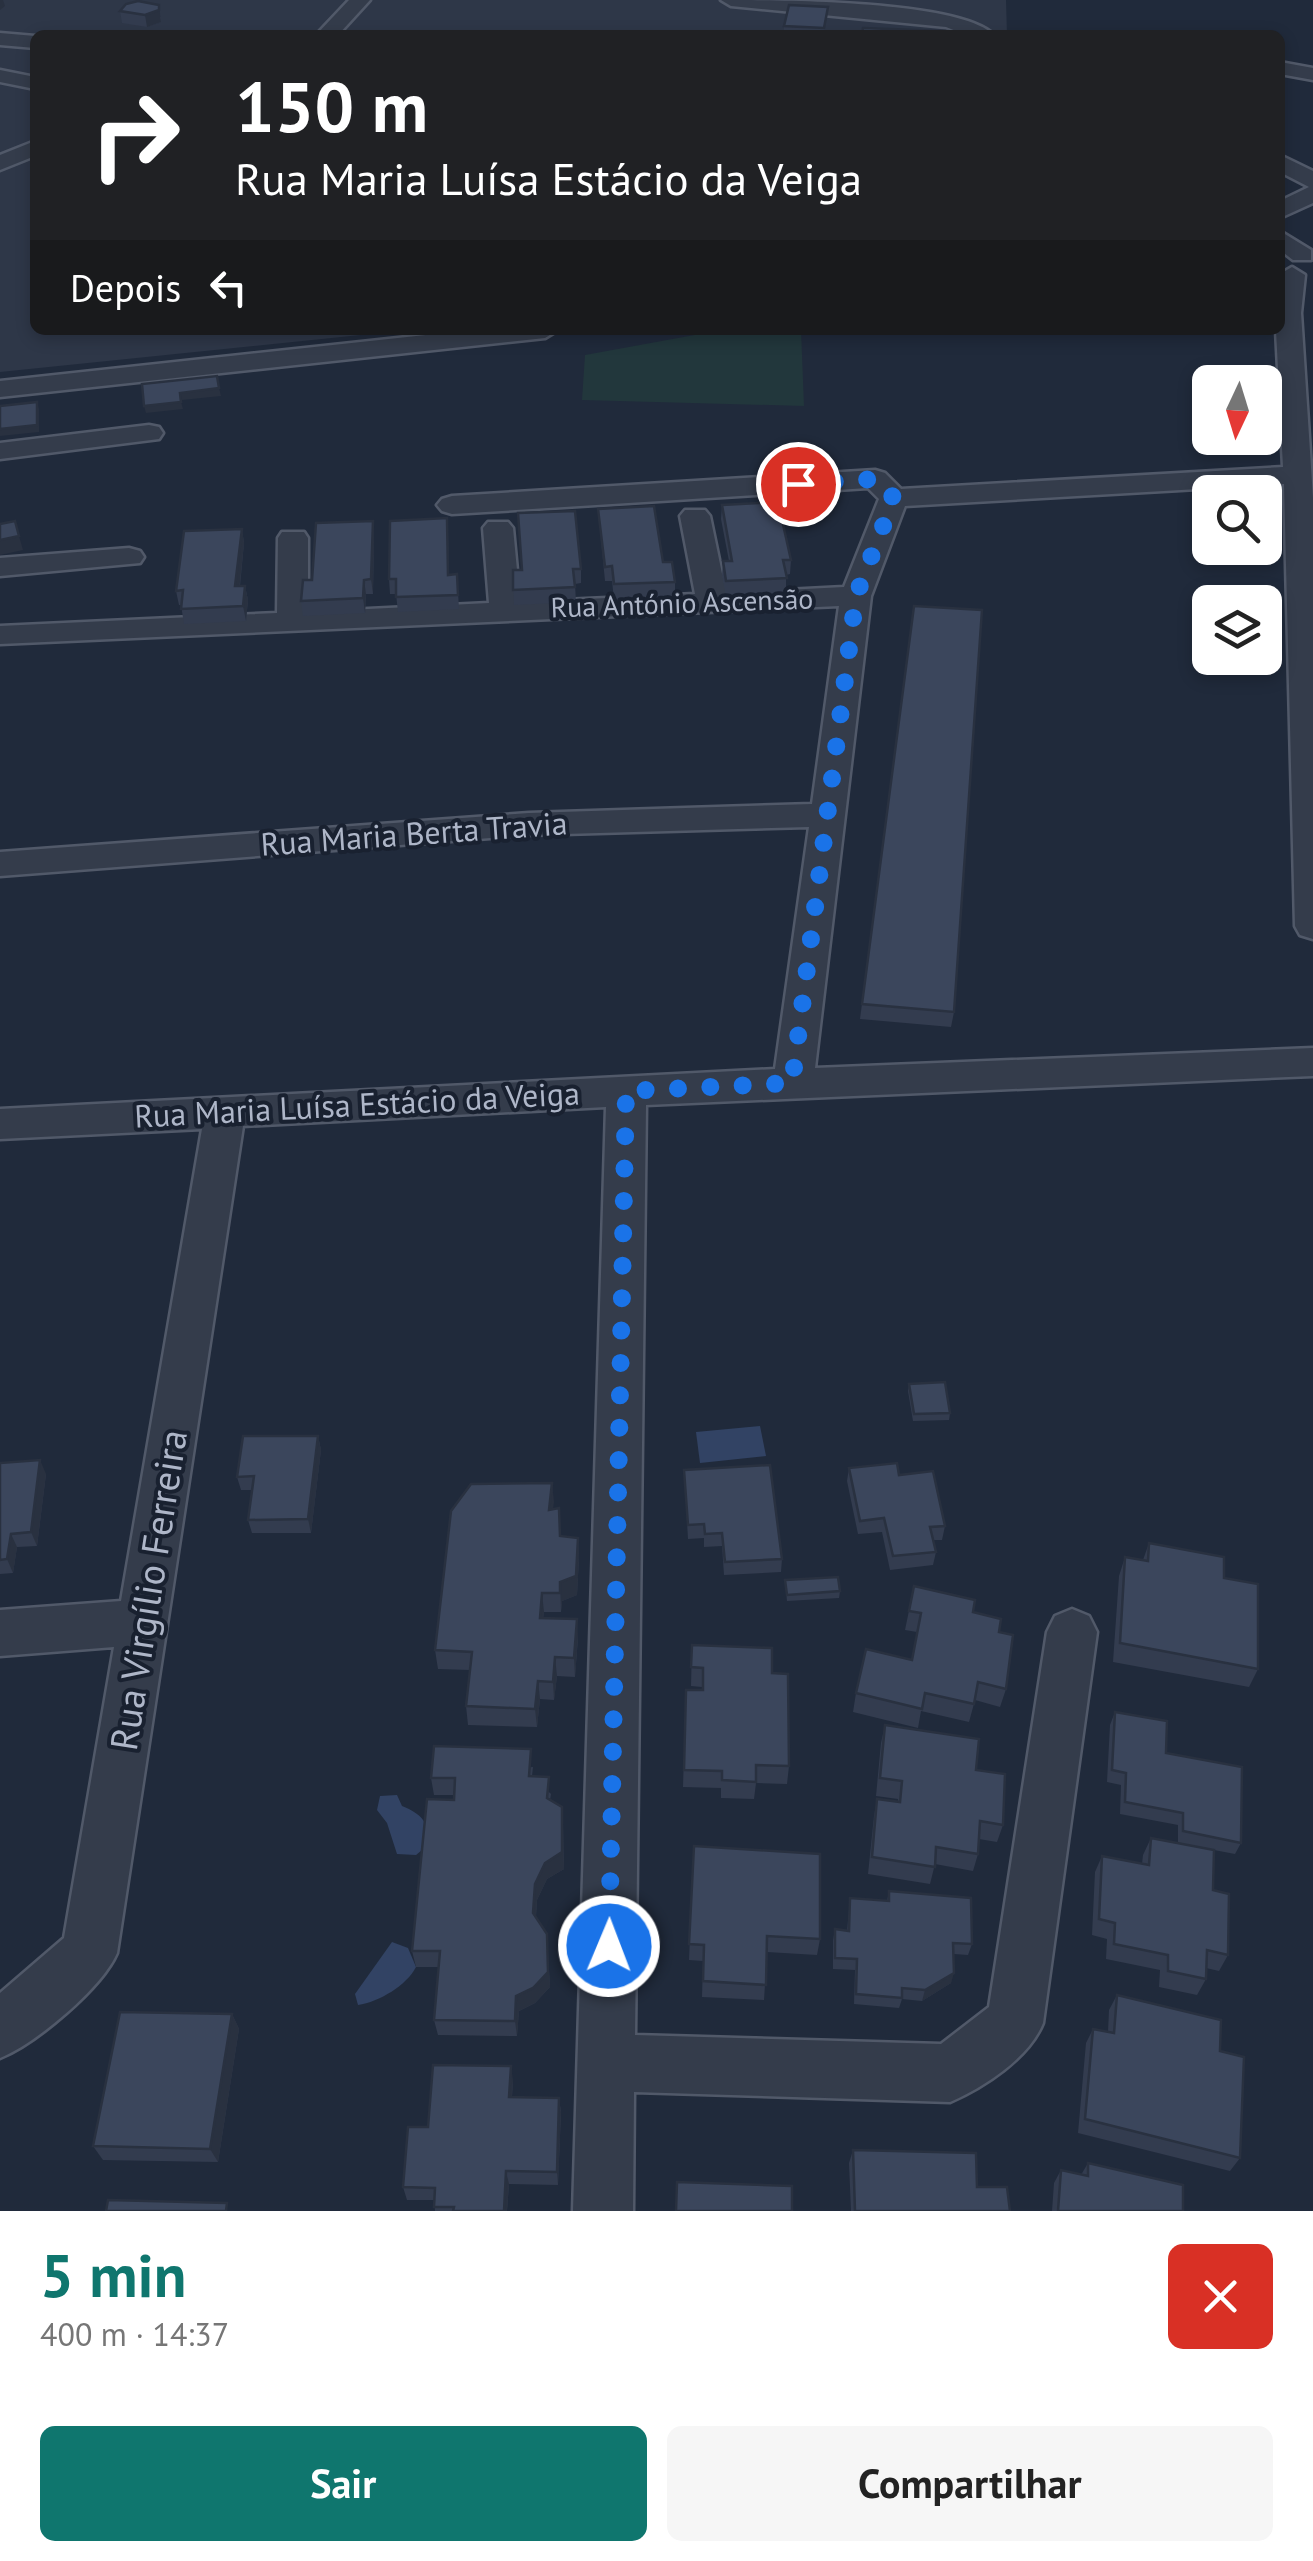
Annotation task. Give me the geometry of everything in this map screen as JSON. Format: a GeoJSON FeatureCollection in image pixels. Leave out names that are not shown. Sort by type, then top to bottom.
{"type":"FeatureCollection","features":[{"type":"Feature","properties":{"kind":"street"},"geometry":{"type":"LineString","coordinates":[[331,30],[360,0]]}},
{"type":"Feature","properties":{"kind":"street"},"geometry":{"type":"LineString","coordinates":[[731,0],[950,21],[972,30]]}},
{"type":"Feature","properties":{"kind":"street"},"geometry":{"type":"LineString","coordinates":[[0,39],[30,42]]}},
{"type":"Feature","properties":{"kind":"street"},"geometry":{"type":"LineString","coordinates":[[0,56],[30,59]]}},
{"type":"Feature","properties":{"kind":"street"},"geometry":{"type":"LineString","coordinates":[[0,66],[30,71]]}},
{"type":"Feature","properties":{"kind":"street"},"geometry":{"type":"LineString","coordinates":[[1285,69],[1313,74]]}},
{"type":"Feature","properties":{"kind":"street"},"geometry":{"type":"LineString","coordinates":[[0,76],[30,82]]}},
{"type":"Feature","properties":{"kind":"street"},"geometry":{"type":"LineString","coordinates":[[0,163],[30,150]]}},
{"type":"Feature","properties":{"kind":"street"},"geometry":{"type":"LineString","coordinates":[[0,174],[30,160]]}},
{"type":"Feature","properties":{"kind":"street"},"geometry":{"type":"LineString","coordinates":[[1285,165],[1313,181]]}},
{"type":"Feature","properties":{"kind":"street"},"geometry":{"type":"LineString","coordinates":[[0,174],[30,168]]}},
{"type":"Feature","properties":{"kind":"street"},"geometry":{"type":"LineString","coordinates":[[1285,210],[1313,193]]}},
{"type":"Feature","properties":{"kind":"street"},"geometry":{"type":"LineString","coordinates":[[1285,305],[1295,255]]}},
{"type":"Feature","properties":{"kind":"street"},"geometry":{"type":"LineString","coordinates":[[1285,322],[1298,475],[1313,926]]}},
{"type":"Feature","properties":{"kind":"street"},"geometry":{"type":"LineString","coordinates":[[0,389],[499,335]]}},
{"type":"Feature","properties":{"kind":"street"},"geometry":{"type":"LineString","coordinates":[[0,451],[149,433]]}},
{"type":"Feature","properties":{"kind":"street"},"geometry":{"type":"LineString","coordinates":[[452,505],[875,479],[894,498],[1298,475]]}},
{"type":"Feature","properties":{"kind":"street","name":"Rua António Ascensão"},"geometry":{"type":"LineString","coordinates":[[0,635],[856,596],[894,498]]}},
{"type":"Feature","properties":{"kind":"street"},"geometry":{"type":"LineString","coordinates":[[695,516],[712,602]]}},
{"type":"Feature","properties":{"kind":"street"},"geometry":{"type":"LineString","coordinates":[[498,528],[505,610]]}},
{"type":"Feature","properties":{"kind":"street"},"geometry":{"type":"LineString","coordinates":[[292,622],[293,538]]}},
{"type":"Feature","properties":{"kind":"street"},"geometry":{"type":"LineString","coordinates":[[0,567],[129,557]]}},
{"type":"Feature","properties":{"kind":"street"},"geometry":{"type":"LineString","coordinates":[[792,1083],[856,596]]}},
{"type":"Feature","properties":{"kind":"street","name":"Rua Maria Berta Travia"},"geometry":{"type":"LineString","coordinates":[[0,864],[529,824],[829,815]]}},
{"type":"Feature","properties":{"kind":"street","name":"Rua Maria Luísa Estácio da Veiga"},"geometry":{"type":"LineString","coordinates":[[0,1124],[792,1083],[1313,1062]]}},
{"type":"Feature","properties":{"kind":"street"},"geometry":{"type":"LineString","coordinates":[[603,2211],[626,1091]]}},
{"type":"Feature","properties":{"kind":"street","name":"Rua Virgílio Ferreira"},"geometry":{"type":"LineString","coordinates":[[0,2030],[89,1953],[226,1110]]}},
{"type":"Feature","properties":{"kind":"street"},"geometry":{"type":"LineString","coordinates":[[0,1633],[144,1622]]}},
{"type":"Feature","properties":{"kind":"street"},"geometry":{"type":"LineString","coordinates":[[606,2064],[950,2074],[1015,2023],[1072,1632]]}},
{"type":"Feature","properties":{"kind":"shaded area"},"geometry":{"type":"Polygon","coordinates":[[[0,0],[1006,0],[1007,30],[30,30],[30,335],[360,335],[0,372],[0,0]]]}},
{"type":"Feature","properties":{"kind":"green space"},"geometry":{"type":"Polygon","coordinates":[[[695,335],[801,335],[804,406],[582,400],[585,355],[695,335]]]}},
{"type":"Feature","properties":{"kind":"water"},"geometry":{"type":"Polygon","coordinates":[[[760,1426],[766,1456],[700,1463],[696,1432],[760,1426]]]}},
{"type":"Feature","properties":{"kind":"water"},"geometry":{"type":"Polygon","coordinates":[[[397,1795],[402,1806],[420,1816],[428,1831],[428,1845],[416,1855],[397,1854],[387,1823],[377,1810],[380,1796],[397,1795]]]}},
{"type":"Feature","properties":{"kind":"water"},"geometry":{"type":"Polygon","coordinates":[[[392,1942],[408,1948],[416,1967],[392,1992],[358,2005],[355,1994],[392,1942]]]}},
{"type":"Feature","properties":{"kind":"building"},"geometry":{"type":"Polygon","coordinates":[[[138,1],[159,5],[159,10],[145,15],[120,11],[126,4],[138,1]]]}},
{"type":"Feature","properties":{"kind":"building"},"geometry":{"type":"Polygon","coordinates":[[[789,5],[828,7],[824,28],[784,26],[789,5]]]}},
{"type":"Feature","properties":{"kind":"building"},"geometry":{"type":"Polygon","coordinates":[[[217,376],[219,388],[180,393],[181,402],[144,406],[142,384],[217,376]]]}},
{"type":"Feature","properties":{"kind":"building"},"geometry":{"type":"Polygon","coordinates":[[[37,402],[37,425],[0,429],[0,406],[37,402]]]}},
{"type":"Feature","properties":{"kind":"building"},"geometry":{"type":"Polygon","coordinates":[[[778,502],[791,560],[783,560],[787,578],[726,581],[723,561],[732,561],[722,505],[778,502]]]}},
{"type":"Feature","properties":{"kind":"building"},"geometry":{"type":"Polygon","coordinates":[[[654,506],[663,562],[672,562],[675,582],[614,584],[612,566],[605,567],[598,509],[654,506]]]}},
{"type":"Feature","properties":{"kind":"building"},"geometry":{"type":"Polygon","coordinates":[[[575,511],[581,569],[573,569],[575,587],[513,590],[513,570],[522,570],[518,513],[575,511]]]}},
{"type":"Feature","properties":{"kind":"building"},"geometry":{"type":"Polygon","coordinates":[[[447,518],[448,575],[457,574],[458,595],[396,597],[396,579],[389,579],[390,521],[447,518]]]}},
{"type":"Feature","properties":{"kind":"building"},"geometry":{"type":"Polygon","coordinates":[[[15,521],[19,536],[0,540],[0,524],[15,521]]]}},
{"type":"Feature","properties":{"kind":"building"},"geometry":{"type":"Polygon","coordinates":[[[373,521],[371,579],[364,580],[363,598],[301,601],[303,580],[312,580],[316,523],[373,521]]]}},
{"type":"Feature","properties":{"kind":"building"},"geometry":{"type":"Polygon","coordinates":[[[242,529],[235,586],[245,586],[243,606],[181,609],[183,590],[176,591],[184,531],[242,529]]]}},
{"type":"Feature","properties":{"kind":"building"},"geometry":{"type":"Polygon","coordinates":[[[914,606],[982,610],[954,1012],[862,1004],[914,606]]]}},
{"type":"Feature","properties":{"kind":"building"},"geometry":{"type":"Polygon","coordinates":[[[945,1382],[950,1413],[914,1414],[909,1384],[945,1382]]]}},
{"type":"Feature","properties":{"kind":"building"},"geometry":{"type":"Polygon","coordinates":[[[243,1436],[318,1436],[308,1519],[248,1520],[254,1476],[237,1477],[243,1436]]]}},
{"type":"Feature","properties":{"kind":"building"},"geometry":{"type":"Polygon","coordinates":[[[40,1460],[31,1532],[11,1534],[7,1559],[0,1560],[0,1463],[40,1460]]]}},
{"type":"Feature","properties":{"kind":"building"},"geometry":{"type":"Polygon","coordinates":[[[897,1463],[899,1475],[933,1471],[945,1526],[930,1527],[936,1552],[893,1556],[884,1518],[860,1521],[849,1468],[897,1463]]]}},
{"type":"Feature","properties":{"kind":"building"},"geometry":{"type":"Polygon","coordinates":[[[770,1465],[782,1559],[725,1562],[722,1533],[705,1534],[704,1524],[688,1525],[684,1470],[770,1465]]]}},
{"type":"Feature","properties":{"kind":"building"},"geometry":{"type":"Polygon","coordinates":[[[552,1483],[549,1510],[559,1508],[560,1536],[578,1538],[576,1576],[560,1582],[560,1593],[542,1593],[540,1618],[577,1619],[574,1658],[555,1657],[553,1682],[538,1681],[535,1709],[466,1706],[472,1652],[435,1650],[451,1511],[471,1484],[552,1483]]]}},
{"type":"Feature","properties":{"kind":"building"},"geometry":{"type":"Polygon","coordinates":[[[1149,1543],[1224,1557],[1224,1578],[1258,1584],[1258,1669],[1120,1643],[1125,1557],[1148,1561],[1149,1543]]]}},
{"type":"Feature","properties":{"kind":"building"},"geometry":{"type":"Polygon","coordinates":[[[838,1577],[840,1591],[787,1595],[785,1580],[838,1577]]]}},
{"type":"Feature","properties":{"kind":"building"},"geometry":{"type":"Polygon","coordinates":[[[914,1586],[975,1600],[973,1612],[1001,1619],[999,1632],[1013,1635],[1006,1689],[978,1682],[974,1704],[925,1693],[922,1709],[856,1693],[866,1649],[912,1660],[921,1613],[909,1611],[914,1586]]]}},
{"type":"Feature","properties":{"kind":"building"},"geometry":{"type":"Polygon","coordinates":[[[692,1645],[772,1648],[772,1673],[788,1674],[789,1766],[756,1765],[756,1782],[722,1780],[722,1771],[684,1770],[686,1690],[703,1690],[703,1668],[691,1667],[692,1645]]]}},
{"type":"Feature","properties":{"kind":"building"},"geometry":{"type":"Polygon","coordinates":[[[1115,1712],[1167,1721],[1166,1753],[1242,1767],[1241,1843],[1183,1831],[1183,1813],[1125,1802],[1126,1773],[1112,1770],[1115,1712]]]}},
{"type":"Feature","properties":{"kind":"building"},"geometry":{"type":"Polygon","coordinates":[[[885,1725],[979,1739],[976,1770],[1005,1774],[1003,1825],[980,1821],[978,1854],[936,1847],[935,1867],[872,1857],[877,1799],[900,1802],[902,1781],[880,1778],[885,1725]]]}},
{"type":"Feature","properties":{"kind":"building"},"geometry":{"type":"Polygon","coordinates":[[[434,1746],[531,1749],[529,1776],[549,1777],[547,1798],[562,1807],[562,1852],[545,1863],[535,1884],[533,1913],[547,1934],[548,1972],[533,1988],[516,1996],[515,2021],[434,2020],[440,1951],[412,1951],[427,1799],[454,1800],[455,1778],[431,1778],[434,1746]]]}},
{"type":"Feature","properties":{"kind":"building"},"geometry":{"type":"Polygon","coordinates":[[[1151,1838],[1214,1850],[1213,1890],[1229,1894],[1228,1955],[1207,1950],[1206,1979],[1168,1971],[1168,1955],[1114,1944],[1115,1923],[1099,1919],[1102,1856],[1149,1865],[1151,1838]]]}},
{"type":"Feature","properties":{"kind":"building"},"geometry":{"type":"Polygon","coordinates":[[[694,1846],[820,1854],[820,1939],[767,1936],[766,1985],[703,1981],[704,1945],[689,1944],[694,1846]]]}},
{"type":"Feature","properties":{"kind":"building"},"geometry":{"type":"Polygon","coordinates":[[[889,1891],[971,1898],[972,1944],[953,1943],[954,1973],[925,1990],[902,1988],[902,1998],[856,1994],[857,1959],[835,1958],[835,1929],[849,1931],[850,1898],[889,1901],[889,1891]]]}},
{"type":"Feature","properties":{"kind":"building"},"geometry":{"type":"Polygon","coordinates":[[[1117,1995],[1221,2020],[1220,2051],[1244,2057],[1240,2158],[1085,2119],[1093,2029],[1114,2033],[1117,1995]]]}},
{"type":"Feature","properties":{"kind":"building"},"geometry":{"type":"Polygon","coordinates":[[[120,2012],[232,2014],[210,2149],[93,2146],[120,2012]]]}},
{"type":"Feature","properties":{"kind":"building"},"geometry":{"type":"Polygon","coordinates":[[[433,2065],[511,2066],[509,2097],[559,2098],[557,2172],[506,2171],[504,2211],[434,2207],[435,2188],[403,2187],[408,2127],[428,2127],[433,2065]]]}},
{"type":"Feature","properties":{"kind":"building"},"geometry":{"type":"Polygon","coordinates":[[[853,2150],[976,2153],[977,2187],[1007,2187],[1010,2211],[855,2211],[853,2150]]]}},
{"type":"Feature","properties":{"kind":"building"},"geometry":{"type":"Polygon","coordinates":[[[1088,2163],[1183,2185],[1183,2211],[1058,2211],[1061,2170],[1088,2176],[1088,2163]]]}},
{"type":"Feature","properties":{"kind":"building"},"geometry":{"type":"Polygon","coordinates":[[[677,2182],[792,2186],[792,2211],[676,2211],[677,2182]]]}},
{"type":"Feature","properties":{"kind":"building"},"geometry":{"type":"Polygon","coordinates":[[[108,2200],[227,2203],[226,2211],[106,2211],[108,2200]]]}},
{"type":"Feature","properties":{"kind":"route"},"geometry":{"type":"LineString","coordinates":[[609,1946],[626,1091],[792,1083],[856,596],[894,498],[875,479],[798,484]]}}]}
